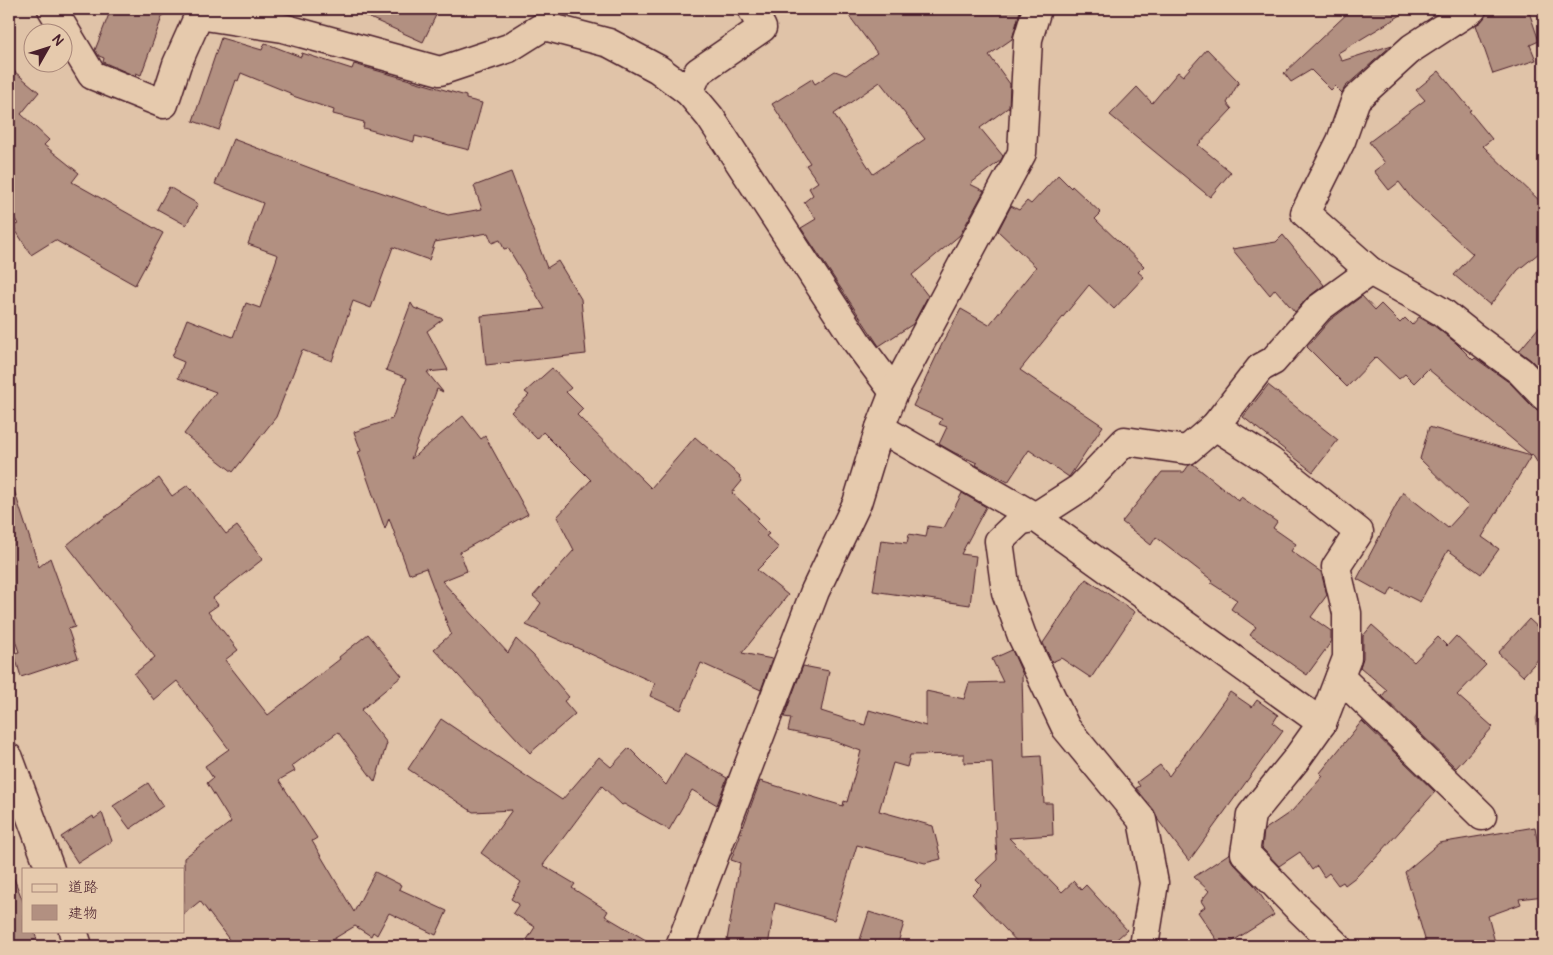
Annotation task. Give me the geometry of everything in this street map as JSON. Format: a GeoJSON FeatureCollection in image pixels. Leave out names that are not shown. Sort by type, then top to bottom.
{"type":"FeatureCollection","features":[{"type":"Feature","properties":{"kind":"main road"},"geometry":{"type":"LineString","coordinates":[[52,9],[92,75],[164,104],[177,64],[199,15],[282,28],[440,71],[509,48],[544,26],[609,43],[658,69],[690,92],[710,117],[856,341],[894,392]]}},
{"type":"Feature","properties":{"kind":"main road"},"geometry":{"type":"LineString","coordinates":[[690,92],[698,72],[762,28],[752,9]]}},
{"type":"Feature","properties":{"kind":"main road"},"geometry":{"type":"LineString","coordinates":[[680,946],[815,591],[857,502],[880,428],[894,392],[1022,153],[1028,39],[1037,9]]}},
{"type":"Feature","properties":{"kind":"main road"},"geometry":{"type":"LineString","coordinates":[[1472,9],[1412,48],[1356,100],[1341,141],[1305,213],[1370,271],[1442,312],[1520,371],[1544,396]]}},
{"type":"Feature","properties":{"kind":"main road"},"geometry":{"type":"LineString","coordinates":[[1144,946],[1154,883],[1142,820],[1066,728],[1022,636],[1006,592],[999,541],[1020,521],[1036,517],[1080,488],[1125,440],[1187,450],[1215,426],[1260,368],[1274,361],[1319,308],[1370,271]]}},
{"type":"Feature","properties":{"kind":"main road"},"geometry":{"type":"LineString","coordinates":[[1215,426],[1270,461],[1359,532],[1336,567],[1348,613],[1347,658],[1322,723],[1295,761],[1251,815],[1245,852],[1337,946]]}},
{"type":"Feature","properties":{"kind":"main road"},"geometry":{"type":"LineString","coordinates":[[880,428],[1036,517],[1322,723]]}},
{"type":"Feature","properties":{"kind":"main road"},"geometry":{"type":"LineString","coordinates":[[1340,677],[1482,816]]}},
{"type":"Feature","properties":{"kind":"main road"},"geometry":{"type":"LineString","coordinates":[[9,758],[50,868]]}},
{"type":"Feature","properties":{"kind":"main road"},"geometry":{"type":"LineString","coordinates":[[73,932],[78,946]]}},
{"type":"Feature","properties":{"kind":"shaded area"},"geometry":{"type":"Polygon","coordinates":[[[1544,702],[1544,773],[1536,718],[1544,702]]]}},
{"type":"Feature","properties":{"kind":"building"},"geometry":{"type":"Polygon","coordinates":[[[111,9],[165,9],[141,75],[136,73],[135,76],[103,62],[104,58],[99,56],[95,50],[111,9]]]}},
{"type":"Feature","properties":{"kind":"building"},"geometry":{"type":"Polygon","coordinates":[[[350,9],[439,9],[423,42],[350,9]]]}},
{"type":"Feature","properties":{"kind":"building"},"geometry":{"type":"Polygon","coordinates":[[[844,9],[1019,9],[1020,11],[1012,39],[989,55],[1010,84],[1009,107],[980,128],[1003,156],[1001,160],[970,184],[984,191],[960,235],[912,275],[928,296],[913,324],[879,346],[801,228],[816,219],[804,202],[813,195],[809,188],[818,182],[806,165],[810,163],[772,104],[812,79],[815,84],[835,71],[846,75],[877,53],[844,9]],[[880,82],[834,114],[873,174],[925,139],[880,82]]]}},
{"type":"Feature","properties":{"kind":"building"},"geometry":{"type":"Polygon","coordinates":[[[1352,9],[1411,9],[1338,53],[1342,61],[1392,45],[1345,87],[1342,93],[1335,86],[1331,90],[1311,70],[1291,82],[1284,73],[1352,9]]]}},
{"type":"Feature","properties":{"kind":"building"},"geometry":{"type":"Polygon","coordinates":[[[1503,9],[1528,9],[1539,41],[1530,45],[1536,60],[1493,74],[1476,25],[1481,22],[1486,14],[1503,9]]]}},
{"type":"Feature","properties":{"kind":"building"},"geometry":{"type":"Polygon","coordinates":[[[221,38],[262,50],[265,43],[301,57],[302,53],[352,69],[354,64],[466,96],[466,99],[482,103],[469,150],[415,136],[414,142],[363,128],[364,122],[333,114],[334,110],[290,95],[290,93],[241,73],[238,81],[236,80],[219,130],[193,121],[221,38]]]}},
{"type":"Feature","properties":{"kind":"building"},"geometry":{"type":"Polygon","coordinates":[[[1207,49],[1239,82],[1227,103],[1232,109],[1198,145],[1231,172],[1210,197],[1110,115],[1137,87],[1152,103],[1178,72],[1183,76],[1207,49]]]}},
{"type":"Feature","properties":{"kind":"building"},"geometry":{"type":"Polygon","coordinates":[[[9,67],[39,92],[21,114],[49,140],[44,145],[79,173],[72,182],[163,233],[135,285],[55,240],[31,255],[13,226],[18,224],[9,209],[9,67]]]}},
{"type":"Feature","properties":{"kind":"building"},"geometry":{"type":"Polygon","coordinates":[[[1439,71],[1492,139],[1483,146],[1544,205],[1544,249],[1518,270],[1490,305],[1454,275],[1473,254],[1412,199],[1399,182],[1389,190],[1374,171],[1385,163],[1369,142],[1425,100],[1416,90],[1439,71]]]}},
{"type":"Feature","properties":{"kind":"building"},"geometry":{"type":"Polygon","coordinates":[[[233,139],[318,171],[448,215],[482,209],[474,186],[511,172],[547,268],[558,261],[581,299],[586,354],[486,365],[481,316],[545,309],[508,248],[504,249],[500,240],[492,243],[488,233],[435,242],[429,260],[393,247],[371,308],[353,301],[332,361],[302,350],[276,417],[233,472],[184,434],[216,392],[178,378],[184,362],[172,357],[187,319],[233,337],[246,303],[260,308],[278,255],[248,244],[263,203],[215,184],[233,139]]]}},
{"type":"Feature","properties":{"kind":"building"},"geometry":{"type":"Polygon","coordinates":[[[1058,175],[1101,213],[1095,219],[1144,266],[1138,272],[1144,277],[1114,309],[1089,285],[1020,370],[1103,426],[1069,477],[1029,450],[1008,482],[976,465],[977,463],[939,444],[947,427],[939,424],[942,419],[913,406],[961,309],[989,325],[1036,267],[998,231],[1011,206],[1019,210],[1027,201],[1031,204],[1058,175]]]}},
{"type":"Feature","properties":{"kind":"building"},"geometry":{"type":"Polygon","coordinates":[[[169,187],[198,204],[186,225],[157,209],[169,187]]]}},
{"type":"Feature","properties":{"kind":"building"},"geometry":{"type":"Polygon","coordinates":[[[1283,235],[1324,285],[1307,298],[1295,312],[1275,289],[1270,295],[1232,249],[1276,242],[1283,235]]]}},
{"type":"Feature","properties":{"kind":"building"},"geometry":{"type":"Polygon","coordinates":[[[1362,296],[1375,310],[1381,304],[1400,323],[1405,318],[1412,325],[1419,317],[1433,325],[1456,343],[1473,360],[1475,358],[1510,383],[1533,407],[1539,411],[1544,411],[1544,473],[1532,454],[1428,369],[1414,383],[1405,374],[1399,379],[1376,357],[1347,387],[1307,347],[1330,320],[1362,296]]]}},
{"type":"Feature","properties":{"kind":"building"},"geometry":{"type":"Polygon","coordinates":[[[411,303],[414,308],[443,319],[427,331],[448,370],[427,372],[443,392],[437,389],[411,459],[463,416],[481,439],[485,436],[528,514],[460,552],[467,571],[442,581],[508,653],[516,639],[533,655],[569,697],[564,701],[575,714],[530,753],[434,649],[451,634],[426,568],[409,574],[389,518],[385,529],[358,452],[361,451],[354,432],[392,419],[407,378],[386,370],[411,303]]]}},
{"type":"Feature","properties":{"kind":"building"},"geometry":{"type":"Polygon","coordinates":[[[1544,321],[1544,374],[1531,360],[1519,351],[1544,321]]]}},
{"type":"Feature","properties":{"kind":"building"},"geometry":{"type":"Polygon","coordinates":[[[552,368],[571,388],[566,392],[583,409],[577,415],[651,488],[695,437],[740,476],[742,481],[732,493],[759,518],[756,521],[769,534],[766,536],[779,548],[757,570],[788,595],[742,653],[772,659],[761,690],[701,663],[681,710],[650,696],[655,683],[526,625],[541,603],[533,596],[574,550],[557,517],[591,480],[543,432],[537,439],[511,412],[529,395],[525,392],[552,368]]]}},
{"type":"Feature","properties":{"kind":"building"},"geometry":{"type":"Polygon","coordinates":[[[1268,385],[1338,440],[1313,472],[1243,417],[1268,385]]]}},
{"type":"Feature","properties":{"kind":"building"},"geometry":{"type":"Polygon","coordinates":[[[1429,427],[1531,456],[1482,537],[1499,549],[1481,574],[1448,550],[1420,602],[1392,588],[1388,596],[1357,579],[1403,492],[1448,528],[1468,506],[1420,459],[1429,427]]]}},
{"type":"Feature","properties":{"kind":"building"},"geometry":{"type":"Polygon","coordinates":[[[1193,464],[1239,501],[1241,497],[1277,522],[1273,528],[1296,544],[1291,551],[1321,572],[1327,595],[1311,617],[1331,631],[1331,642],[1307,675],[1250,635],[1256,627],[1231,609],[1237,600],[1211,583],[1213,581],[1156,537],[1151,545],[1122,522],[1162,472],[1184,472],[1189,465],[1193,464]]]}},
{"type":"Feature","properties":{"kind":"building"},"geometry":{"type":"Polygon","coordinates":[[[159,478],[172,496],[188,485],[226,534],[237,526],[263,559],[213,598],[218,605],[208,612],[238,650],[225,660],[268,715],[340,659],[339,657],[368,634],[402,676],[361,710],[387,743],[375,782],[338,732],[292,766],[295,771],[279,780],[317,838],[312,841],[354,912],[375,872],[401,885],[399,889],[447,911],[436,935],[389,913],[377,935],[373,932],[371,936],[355,926],[322,946],[234,946],[200,901],[185,913],[184,858],[231,822],[207,783],[213,778],[205,766],[229,749],[177,681],[154,700],[134,674],[155,657],[67,545],[96,521],[97,523],[159,478]]]}},
{"type":"Feature","properties":{"kind":"building"},"geometry":{"type":"Polygon","coordinates":[[[9,490],[14,490],[39,567],[50,558],[75,627],[68,629],[78,658],[21,677],[14,653],[19,652],[9,623],[9,490]]]}},
{"type":"Feature","properties":{"kind":"building"},"geometry":{"type":"Polygon","coordinates":[[[962,493],[986,507],[961,554],[976,556],[970,605],[873,591],[881,540],[907,543],[909,534],[926,537],[928,526],[944,528],[962,493]]]}},
{"type":"Feature","properties":{"kind":"building"},"geometry":{"type":"Polygon","coordinates":[[[1086,579],[1135,612],[1091,678],[1061,658],[1052,662],[1043,643],[1086,579]]]}},
{"type":"Feature","properties":{"kind":"building"},"geometry":{"type":"Polygon","coordinates":[[[1529,619],[1544,633],[1544,653],[1523,676],[1498,653],[1529,619]]]}},
{"type":"Feature","properties":{"kind":"building"},"geometry":{"type":"Polygon","coordinates":[[[1372,625],[1414,662],[1438,637],[1447,646],[1456,636],[1486,665],[1457,695],[1493,727],[1456,768],[1382,696],[1387,690],[1360,667],[1363,658],[1363,636],[1372,625]]]}},
{"type":"Feature","properties":{"kind":"building"},"geometry":{"type":"Polygon","coordinates":[[[1012,650],[1023,675],[1024,757],[1041,756],[1044,803],[1052,803],[1053,835],[1009,838],[1062,892],[1074,881],[1081,890],[1086,885],[1127,930],[1109,946],[1021,946],[972,894],[981,885],[976,880],[997,860],[992,762],[964,763],[964,754],[910,755],[907,767],[893,763],[879,811],[933,826],[941,859],[925,863],[857,845],[834,920],[775,903],[768,946],[726,946],[740,863],[731,860],[760,781],[843,806],[844,801],[847,802],[861,751],[831,740],[788,731],[791,718],[784,717],[803,666],[829,671],[821,711],[865,725],[869,710],[926,726],[926,691],[964,699],[969,683],[1003,682],[992,659],[1012,650]]]}},
{"type":"Feature","properties":{"kind":"building"},"geometry":{"type":"Polygon","coordinates":[[[1230,692],[1252,707],[1257,700],[1278,715],[1273,723],[1283,731],[1189,861],[1158,820],[1154,810],[1136,788],[1140,786],[1137,782],[1160,765],[1169,776],[1230,692]]]}},
{"type":"Feature","properties":{"kind":"building"},"geometry":{"type":"Polygon","coordinates":[[[441,719],[562,800],[599,757],[611,767],[629,748],[666,785],[685,753],[727,778],[717,805],[692,790],[669,830],[624,804],[622,805],[602,786],[543,865],[575,884],[572,888],[608,911],[605,916],[656,946],[523,946],[535,927],[513,913],[519,904],[511,899],[521,882],[481,853],[512,810],[473,812],[408,769],[441,719]]]}},
{"type":"Feature","properties":{"kind":"building"},"geometry":{"type":"Polygon","coordinates":[[[1362,721],[1435,792],[1373,861],[1345,885],[1343,882],[1338,885],[1329,873],[1324,877],[1317,866],[1312,870],[1300,852],[1279,866],[1262,848],[1264,830],[1292,811],[1323,776],[1320,773],[1362,721]]]}},
{"type":"Feature","properties":{"kind":"building"},"geometry":{"type":"Polygon","coordinates":[[[148,783],[163,806],[130,829],[113,806],[148,783]]]}},
{"type":"Feature","properties":{"kind":"building"},"geometry":{"type":"Polygon","coordinates":[[[102,813],[112,841],[78,863],[61,837],[93,816],[94,819],[102,813]]]}},
{"type":"Feature","properties":{"kind":"building"},"geometry":{"type":"Polygon","coordinates":[[[1535,827],[1544,883],[1544,896],[1519,899],[1521,904],[1488,916],[1496,946],[1427,946],[1405,872],[1439,843],[1535,827]]]}},
{"type":"Feature","properties":{"kind":"building"},"geometry":{"type":"Polygon","coordinates":[[[1230,853],[1233,863],[1254,885],[1274,915],[1225,946],[1221,946],[1198,912],[1205,907],[1201,901],[1209,891],[1194,877],[1230,853]]]}},
{"type":"Feature","properties":{"kind":"building"},"geometry":{"type":"Polygon","coordinates":[[[9,871],[11,871],[22,899],[22,932],[34,932],[39,946],[9,946],[9,871]]]}},
{"type":"Feature","properties":{"kind":"building"},"geometry":{"type":"Polygon","coordinates":[[[869,912],[904,923],[897,946],[858,946],[869,912]]]}}]}
